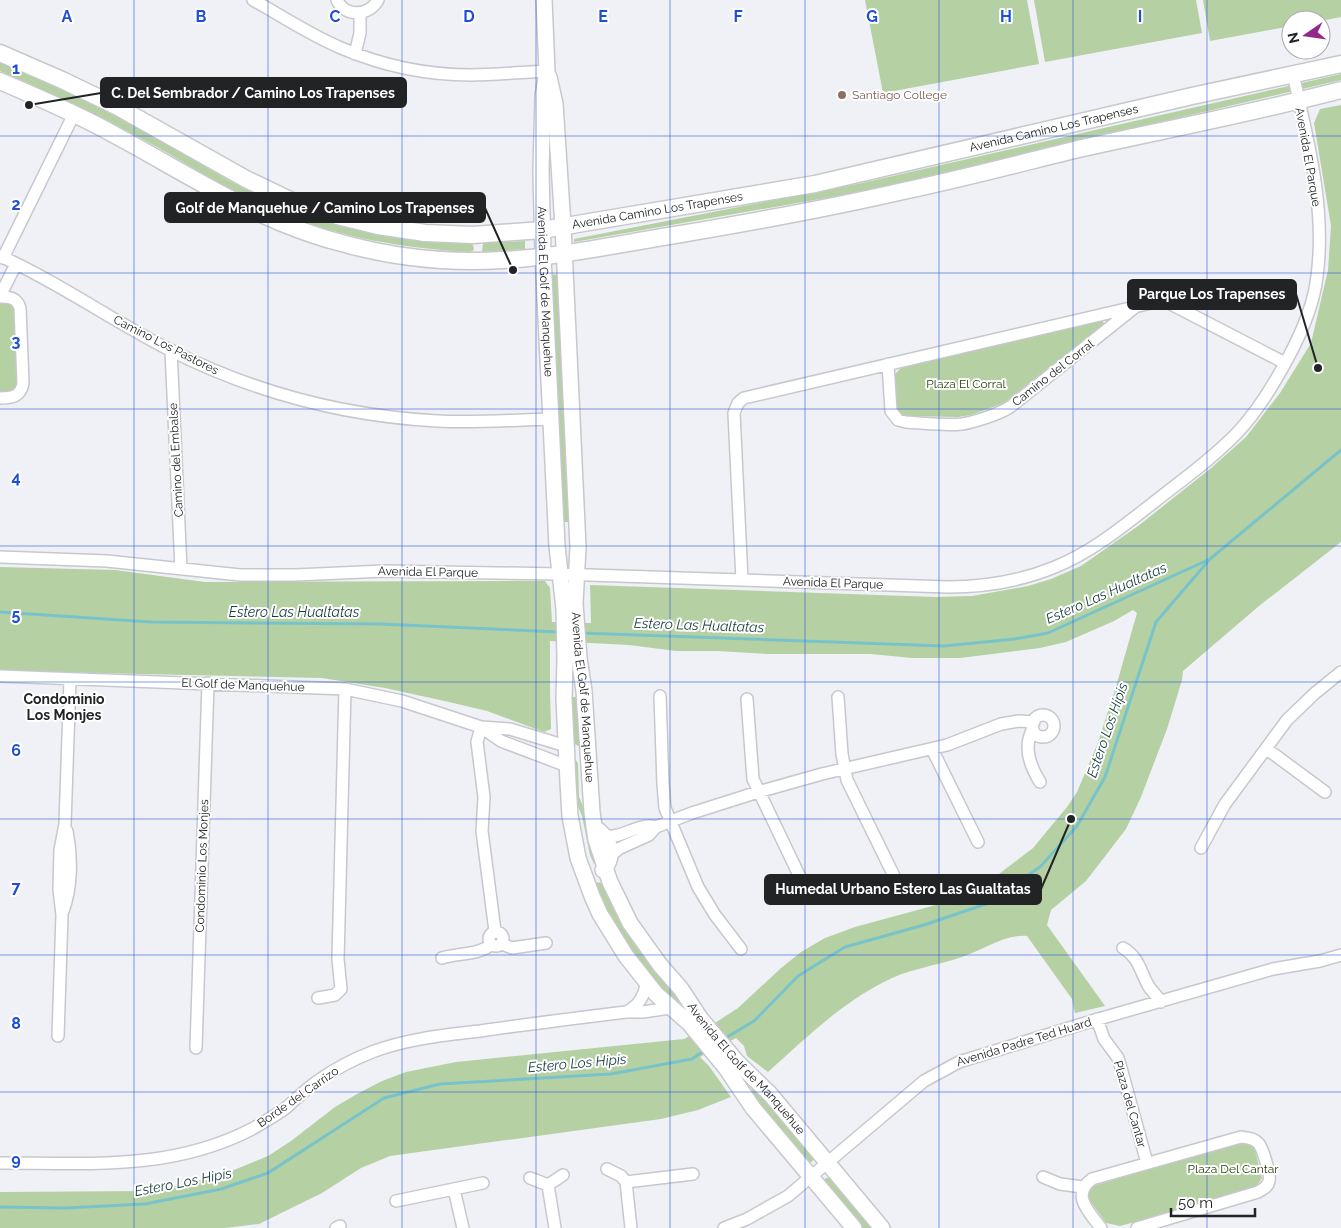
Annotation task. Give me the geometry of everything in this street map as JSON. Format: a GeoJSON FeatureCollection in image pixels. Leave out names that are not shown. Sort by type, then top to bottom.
{"type":"FeatureCollection","features":[{"type":"Feature","properties":{"kind":"main road","name":"Avenida Camino Los Trapenses"},"geometry":{"type":"LineString","coordinates":[[0,53],[116,106],[246,180],[292,201],[338,216],[378,226],[425,233],[473,235],[542,230],[815,184],[1182,98],[1341,64]]}},
{"type":"Feature","properties":{"kind":"main road","name":"Avenida Camino Los Trapenses"},"geometry":{"type":"LineString","coordinates":[[0,81],[112,133],[236,203],[302,232],[375,251],[425,258],[474,261],[564,253],[759,221],[882,196],[1341,90]]}},
{"type":"Feature","properties":{"kind":"main road"},"geometry":{"type":"LineString","coordinates":[[473,235],[478,248],[474,261]]}},
{"type":"Feature","properties":{"kind":"street"},"geometry":{"type":"LineString","coordinates":[[253,0],[328,42],[355,54],[406,68],[453,75],[491,75],[547,70]]}},
{"type":"Feature","properties":{"kind":"street"},"geometry":{"type":"LineString","coordinates":[[337,0],[346,11],[360,12],[373,7],[378,0]]}},
{"type":"Feature","properties":{"kind":"street","name":"Avenida El Golf de Manquehue"},"geometry":{"type":"LineString","coordinates":[[544,0],[547,70],[555,104],[564,226],[578,547],[575,590],[570,609]]}},
{"type":"Feature","properties":{"kind":"street"},"geometry":{"type":"LineString","coordinates":[[355,54],[360,32],[360,12]]}},
{"type":"Feature","properties":{"kind":"street","name":"Avenida El Golf de Manquehue"},"geometry":{"type":"LineString","coordinates":[[547,70],[543,96],[541,171],[542,256],[559,574],[570,609],[572,658],[564,698],[570,816],[578,858],[592,896],[608,928],[626,956],[670,1008],[694,1021]]}},
{"type":"Feature","properties":{"kind":"street","name":"Avenida El Parque"},"geometry":{"type":"LineString","coordinates":[[0,557],[107,561],[218,573],[262,575],[384,571],[577,574],[962,587],[1008,582],[1055,568],[1105,540],[1218,451],[1259,406],[1298,340],[1310,310],[1317,277],[1319,237],[1317,197],[1293,74]]}},
{"type":"Feature","properties":{"kind":"street"},"geometry":{"type":"LineString","coordinates":[[2,257],[74,114]]}},
{"type":"Feature","properties":{"kind":"street","name":"Camino Los Pastores"},"geometry":{"type":"LineString","coordinates":[[2,257],[171,350],[214,370],[265,389],[348,410],[398,418],[437,421],[550,419]]}},
{"type":"Feature","properties":{"kind":"street"},"geometry":{"type":"LineString","coordinates":[[0,398],[9,398],[17,395],[23,388],[20,308],[14,300],[8,297],[0,297],[16,264]]}},
{"type":"Feature","properties":{"kind":"street","name":"Camino del Corral"},"geometry":{"type":"LineString","coordinates":[[742,580],[734,413],[738,403],[748,397],[1160,301],[1167,301],[1285,363]]}},
{"type":"Feature","properties":{"kind":"street","name":"Camino del Corral"},"geometry":{"type":"LineString","coordinates":[[888,364],[891,411],[898,420],[906,422],[967,423],[1010,407],[1137,306]]}},
{"type":"Feature","properties":{"kind":"street","name":"Camino del Embalse"},"geometry":{"type":"LineString","coordinates":[[171,350],[181,569]]}},
{"type":"Feature","properties":{"kind":"street","name":"Avenida El Golf de Manquehue"},"geometry":{"type":"LineString","coordinates":[[572,658],[584,691],[590,791],[608,862],[630,923],[660,965],[681,989],[694,1021],[732,1065],[770,1094],[882,1228]]}},
{"type":"Feature","properties":{"kind":"street"},"geometry":{"type":"LineString","coordinates":[[1200,848],[1225,804],[1287,720],[1341,672]]}},
{"type":"Feature","properties":{"kind":"street","name":"El Golf de Manquehue"},"geometry":{"type":"LineString","coordinates":[[0,676],[346,689],[402,701],[481,727],[510,729],[566,746]]}},
{"type":"Feature","properties":{"kind":"street"},"geometry":{"type":"LineString","coordinates":[[58,1036],[62,915],[68,896],[69,845],[65,824],[70,679]]}},
{"type":"Feature","properties":{"kind":"street","name":"Condominio Los Monjes"},"geometry":{"type":"LineString","coordinates":[[196,1048],[208,683]]}},
{"type":"Feature","properties":{"kind":"street"},"geometry":{"type":"LineString","coordinates":[[318,998],[335,995],[341,989],[338,959],[346,689]]}},
{"type":"Feature","properties":{"kind":"street"},"geometry":{"type":"LineString","coordinates":[[660,696],[665,808],[702,894],[715,915],[741,949]]}},
{"type":"Feature","properties":{"kind":"street"},"geometry":{"type":"LineString","coordinates":[[838,697],[844,768],[852,791],[894,876]]}},
{"type":"Feature","properties":{"kind":"street"},"geometry":{"type":"LineString","coordinates":[[747,699],[751,774],[810,898]]}},
{"type":"Feature","properties":{"kind":"street"},"geometry":{"type":"LineString","coordinates":[[599,832],[616,836],[644,827],[656,827],[758,792],[844,768],[932,749],[962,740],[1000,724],[1019,721],[1033,726],[1028,740],[1029,754],[1040,782]]}},
{"type":"Feature","properties":{"kind":"street"},"geometry":{"type":"LineString","coordinates":[[442,958],[482,951],[497,944],[504,936],[500,932],[495,931],[482,831],[484,796],[477,742],[481,727]]}},
{"type":"Feature","properties":{"kind":"street","name":"El Golf de Manquehue"},"geometry":{"type":"LineString","coordinates":[[481,727],[494,737],[508,744],[567,766]]}},
{"type":"Feature","properties":{"kind":"street"},"geometry":{"type":"LineString","coordinates":[[566,746],[577,753],[590,791]]}},
{"type":"Feature","properties":{"kind":"street"},"geometry":{"type":"LineString","coordinates":[[932,749],[978,842]]}},
{"type":"Feature","properties":{"kind":"street"},"geometry":{"type":"LineString","coordinates":[[1266,750],[1325,792]]}},
{"type":"Feature","properties":{"kind":"street"},"geometry":{"type":"LineString","coordinates":[[578,858],[596,871],[608,862],[620,848],[646,837],[656,827]]}},
{"type":"Feature","properties":{"kind":"street"},"geometry":{"type":"LineString","coordinates":[[497,944],[512,948],[546,943]]}},
{"type":"Feature","properties":{"kind":"street"},"geometry":{"type":"LineString","coordinates":[[1123,948],[1131,952],[1137,960],[1149,988],[1161,1002]]}},
{"type":"Feature","properties":{"kind":"street","name":"Avenida Padre Ted Huard"},"geometry":{"type":"LineString","coordinates":[[724,1228],[774,1205],[828,1163],[924,1081],[944,1068],[999,1048],[1097,1019],[1273,969],[1320,961],[1341,955]]}},
{"type":"Feature","properties":{"kind":"street"},"geometry":{"type":"LineString","coordinates":[[626,1012],[640,1001],[647,982]]}},
{"type":"Feature","properties":{"kind":"street"},"geometry":{"type":"LineString","coordinates":[[1147,1006],[1149,988]]}},
{"type":"Feature","properties":{"kind":"street","name":"Borde del Carrizo"},"geometry":{"type":"LineString","coordinates":[[0,1163],[115,1163],[155,1160],[177,1156],[216,1145],[252,1129],[286,1108],[308,1089],[336,1070],[372,1052],[392,1045],[459,1033],[670,1008]]}},
{"type":"Feature","properties":{"kind":"street","name":"Plaza del Cantar"},"geometry":{"type":"LineString","coordinates":[[1097,1019],[1104,1039],[1118,1058],[1122,1068],[1146,1163]]}},
{"type":"Feature","properties":{"kind":"street","name":"Avenida El Golf de Manquehue"},"geometry":{"type":"LineString","coordinates":[[732,1065],[754,1108],[854,1228]]}},
{"type":"Feature","properties":{"kind":"street","name":"Plaza del Cantar"},"geometry":{"type":"LineString","coordinates":[[1083,1187],[1092,1179],[1241,1137],[1251,1138],[1259,1144],[1268,1169],[1270,1181],[1266,1188],[1137,1228]]}},
{"type":"Feature","properties":{"kind":"street"},"geometry":{"type":"LineString","coordinates":[[606,1168],[621,1176],[626,1182],[630,1228]]}},
{"type":"Feature","properties":{"kind":"street"},"geometry":{"type":"LineString","coordinates":[[626,1182],[692,1174]]}},
{"type":"Feature","properties":{"kind":"street"},"geometry":{"type":"LineString","coordinates":[[548,1185],[563,1175]]}},
{"type":"Feature","properties":{"kind":"street"},"geometry":{"type":"LineString","coordinates":[[1043,1177],[1060,1184],[1083,1187],[1081,1194],[1083,1203],[1101,1228]]}},
{"type":"Feature","properties":{"kind":"street"},"geometry":{"type":"LineString","coordinates":[[530,1178],[548,1185]]}},
{"type":"Feature","properties":{"kind":"street"},"geometry":{"type":"LineString","coordinates":[[396,1201],[483,1183]]}},
{"type":"Feature","properties":{"kind":"street"},"geometry":{"type":"LineString","coordinates":[[548,1185],[555,1228]]}},
{"type":"Feature","properties":{"kind":"street"},"geometry":{"type":"LineString","coordinates":[[454,1189],[463,1228]]}},
{"type":"Feature","properties":{"kind":"green space","name":"Santiago College"},"geometry":{"type":"Polygon","coordinates":[[[865,0],[1027,0],[1039,64],[883,93],[865,0]]]}},
{"type":"Feature","properties":{"kind":"green space"},"geometry":{"type":"Polygon","coordinates":[[[1034,0],[1196,0],[1202,33],[1045,62],[1034,0]]]}},
{"type":"Feature","properties":{"kind":"green space"},"geometry":{"type":"Polygon","coordinates":[[[1203,0],[1341,0],[1341,17],[1331,19],[1331,10],[1281,10],[1281,28],[1210,41],[1203,0]]]}},
{"type":"Feature","properties":{"kind":"green space"},"geometry":{"type":"Polygon","coordinates":[[[0,62],[99,108],[157,138],[232,182],[288,208],[348,228],[378,235],[441,243],[472,243],[473,251],[420,248],[373,240],[326,229],[280,213],[233,191],[119,127],[0,71],[0,62]]]}},
{"type":"Feature","properties":{"kind":"green space"},"geometry":{"type":"Polygon","coordinates":[[[1341,74],[1341,80],[866,191],[574,242],[574,239],[862,183],[1341,74]]]}},
{"type":"Feature","properties":{"kind":"green space"},"geometry":{"type":"Polygon","coordinates":[[[1341,105],[1341,542],[1259,606],[1183,671],[1167,729],[1141,797],[1126,829],[1086,881],[1051,910],[1047,925],[1105,1006],[1075,1013],[1072,999],[1027,936],[1010,937],[962,957],[911,971],[882,983],[837,1012],[768,1072],[747,1056],[744,1046],[736,1038],[700,1057],[709,1066],[731,1097],[698,1110],[661,1119],[390,1156],[361,1168],[322,1193],[259,1224],[225,1228],[0,1228],[0,1192],[150,1191],[224,1174],[268,1156],[335,1107],[382,1081],[406,1072],[456,1062],[684,1039],[738,1008],[801,952],[825,938],[855,927],[947,902],[991,880],[1033,848],[1077,792],[1097,745],[1137,613],[1133,610],[1114,621],[1066,642],[1040,648],[960,658],[912,658],[871,654],[767,654],[676,651],[629,645],[550,641],[551,729],[544,732],[487,711],[385,688],[322,678],[0,671],[0,567],[115,570],[205,582],[545,581],[550,588],[552,622],[591,623],[590,585],[936,597],[972,596],[1028,586],[1051,579],[1081,566],[1138,526],[1210,469],[1246,437],[1280,393],[1311,343],[1328,270],[1331,226],[1314,123],[1320,109],[1341,105]]]}},
{"type":"Feature","properties":{"kind":"green space"},"geometry":{"type":"Polygon","coordinates":[[[525,241],[525,249],[482,252],[483,243],[525,241]]]}},
{"type":"Feature","properties":{"kind":"green space"},"geometry":{"type":"Polygon","coordinates":[[[559,274],[571,518],[568,522],[564,522],[562,519],[550,275],[559,274]]]}},
{"type":"Feature","properties":{"kind":"green space"},"geometry":{"type":"Polygon","coordinates":[[[0,304],[10,304],[14,309],[17,385],[12,391],[0,392],[0,304]]]}},
{"type":"Feature","properties":{"kind":"green space","name":"Plaza El Corral"},"geometry":{"type":"Polygon","coordinates":[[[1103,321],[1104,324],[1004,403],[971,415],[958,417],[904,416],[896,409],[894,375],[902,367],[1103,321]]]}},
{"type":"Feature","properties":{"kind":"green space"},"geometry":{"type":"Polygon","coordinates":[[[572,697],[577,697],[579,701],[581,747],[572,743],[570,700],[572,697]]]}},
{"type":"Feature","properties":{"kind":"green space"},"geometry":{"type":"Polygon","coordinates":[[[574,760],[578,764],[579,797],[586,813],[596,863],[594,864],[590,855],[582,816],[574,796],[574,760]]]}},
{"type":"Feature","properties":{"kind":"green space"},"geometry":{"type":"Polygon","coordinates":[[[593,882],[603,883],[673,988],[679,1002],[667,998],[631,953],[602,904],[593,882]]]}},
{"type":"Feature","properties":{"kind":"green space"},"geometry":{"type":"Polygon","coordinates":[[[753,1089],[756,1089],[814,1158],[812,1162],[806,1161],[754,1098],[751,1092],[753,1089]]]}},
{"type":"Feature","properties":{"kind":"green space","name":"Plaza Del Cantar"},"geometry":{"type":"Polygon","coordinates":[[[1240,1142],[1252,1145],[1262,1178],[1257,1186],[1248,1191],[1120,1226],[1106,1223],[1090,1201],[1088,1192],[1093,1186],[1240,1142]]]}},
{"type":"Feature","properties":{"kind":"green space"},"geometry":{"type":"Polygon","coordinates":[[[826,1178],[831,1178],[874,1228],[862,1228],[824,1184],[826,1178]]]}},
{"type":"Feature","properties":{"kind":"waterway","name":"Estero Las Hualtatas"},"geometry":{"type":"LineString","coordinates":[[581,633],[944,646],[1015,639],[1048,633],[1210,559],[1341,450]]}},
{"type":"Feature","properties":{"kind":"waterway","name":"Estero Los Hipis"},"geometry":{"type":"LineString","coordinates":[[724,1039],[754,1021],[798,976],[845,947],[924,925],[986,904],[1040,867],[1077,826],[1105,777],[1156,622],[1210,559]]}},
{"type":"Feature","properties":{"kind":"waterway","name":"Estero Las Hualtatas"},"geometry":{"type":"LineString","coordinates":[[0,612],[151,622],[380,624],[560,632]]}},
{"type":"Feature","properties":{"kind":"waterway","name":"Estero Los Hipis"},"geometry":{"type":"LineString","coordinates":[[0,1207],[65,1208],[145,1204],[221,1189],[268,1173],[384,1098],[440,1084],[611,1074],[692,1059],[705,1050]]}},
{"type":"Feature","properties":{"kind":"place","name":"Santiago College"},"geometry":{"type":"Point","coordinates":[842,95]}},
{"type":"Feature","properties":{"kind":"place","name":"C. Del Sembrador / Camino Los Trapenses"},"geometry":{"type":"Point","coordinates":[29,105]}},
{"type":"Feature","properties":{"kind":"place","name":"Golf de Manquehue / Camino Los Trapenses"},"geometry":{"type":"Point","coordinates":[513,270]}},
{"type":"Feature","properties":{"kind":"place","name":"Parque Los Trapenses"},"geometry":{"type":"Point","coordinates":[1318,368]}},
{"type":"Feature","properties":{"kind":"place","name":"Humedal Urbano Estero Las Gualtatas"},"geometry":{"type":"Point","coordinates":[1071,819]}},
{"type":"Feature","properties":{"kind":"district","name":"Condominio Los Monjes"},"geometry":{"type":"Point","coordinates":[64,708]}}]}
